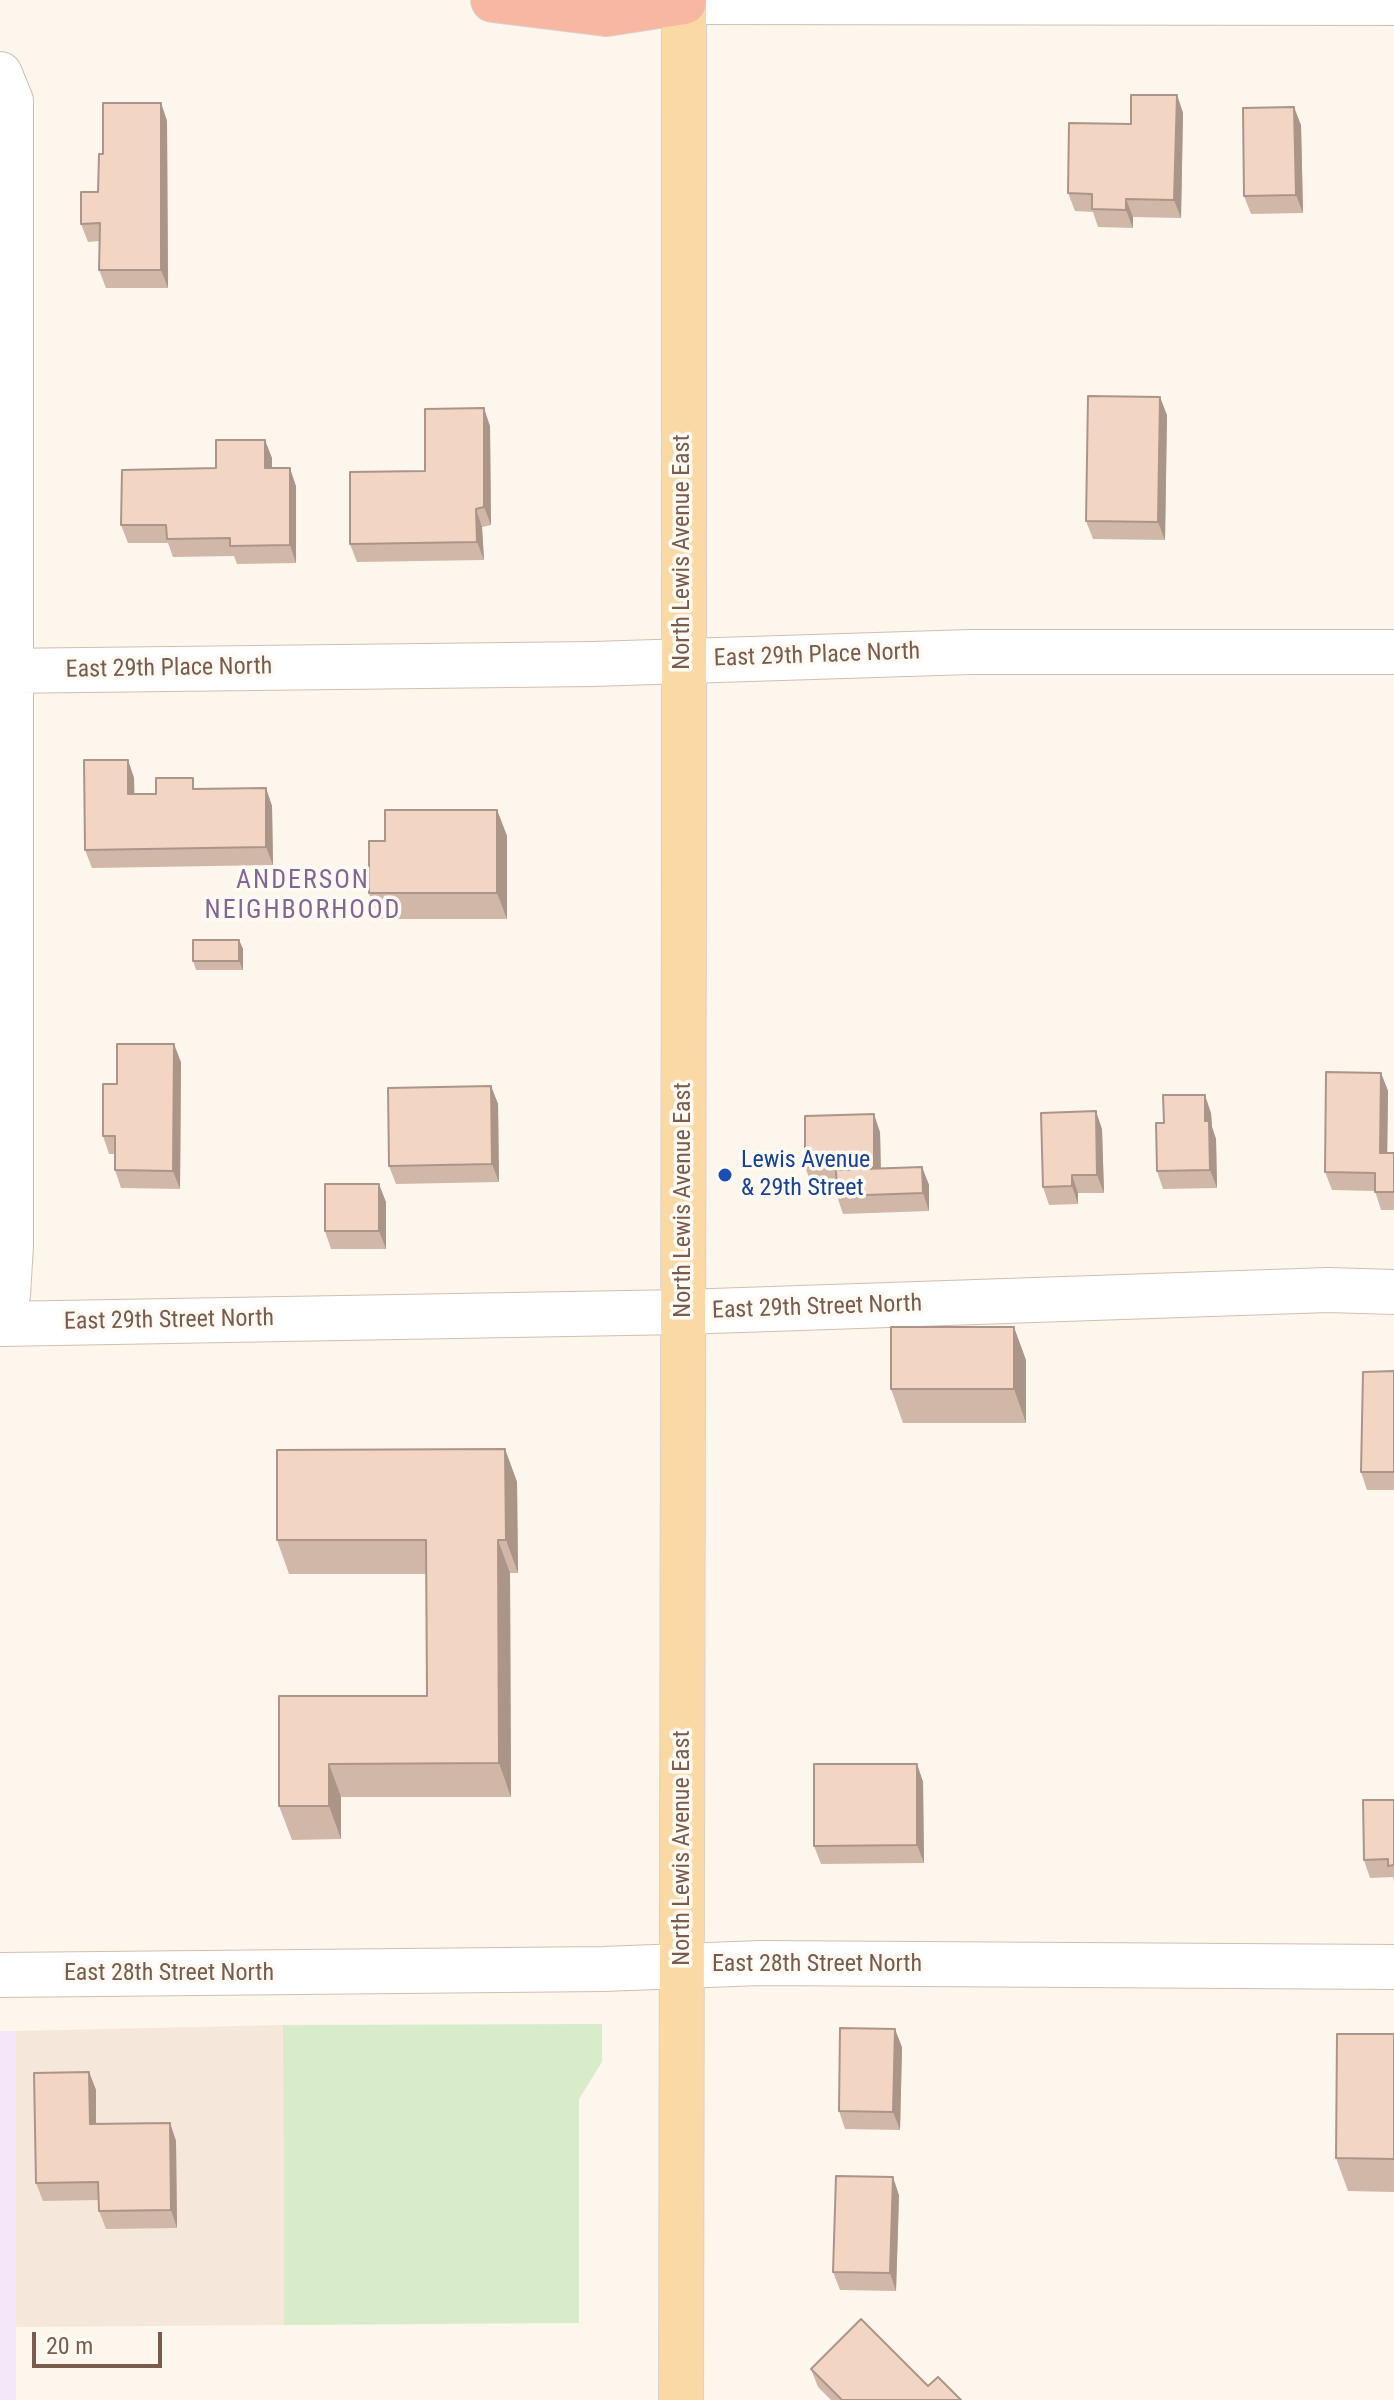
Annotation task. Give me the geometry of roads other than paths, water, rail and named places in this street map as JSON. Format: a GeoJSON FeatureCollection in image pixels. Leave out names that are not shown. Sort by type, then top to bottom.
{"type":"FeatureCollection","features":[{"type":"Feature","properties":{"kind":"highway"},"geometry":{"type":"LineString","coordinates":[[493,0],[606,14],[682,1]]}},
{"type":"Feature","properties":{"kind":"main road","name":"North Lewis Avenue East"},"geometry":{"type":"LineString","coordinates":[[681,2400],[682,1]]}},
{"type":"Feature","properties":{"kind":"street"},"geometry":{"type":"LineString","coordinates":[[682,1],[1394,3]]}},
{"type":"Feature","properties":{"kind":"street"},"geometry":{"type":"LineString","coordinates":[[0,74],[11,101],[5,671],[11,1245],[8,1295],[0,1317]]}},
{"type":"Feature","properties":{"kind":"street","name":"East 29th Place North"},"geometry":{"type":"LineString","coordinates":[[5,671],[593,664],[970,652],[1394,652]]}},
{"type":"Feature","properties":{"kind":"street","name":"East 29th Street North"},"geometry":{"type":"LineString","coordinates":[[0,1324],[683,1312],[1328,1290],[1394,1292]]}},
{"type":"Feature","properties":{"kind":"street","name":"East 28th Street North"},"geometry":{"type":"LineString","coordinates":[[0,1975],[603,1969],[760,1963],[1394,1967]]}},
{"type":"Feature","properties":{"kind":"place","name":"Lewis Avenue & 29th Street"},"geometry":{"type":"Point","coordinates":[725,1175]}},
{"type":"Feature","properties":{"kind":"district","name":"ANDERSON NEIGHBORHOOD"},"geometry":{"type":"Point","coordinates":[303,896]}}]}
